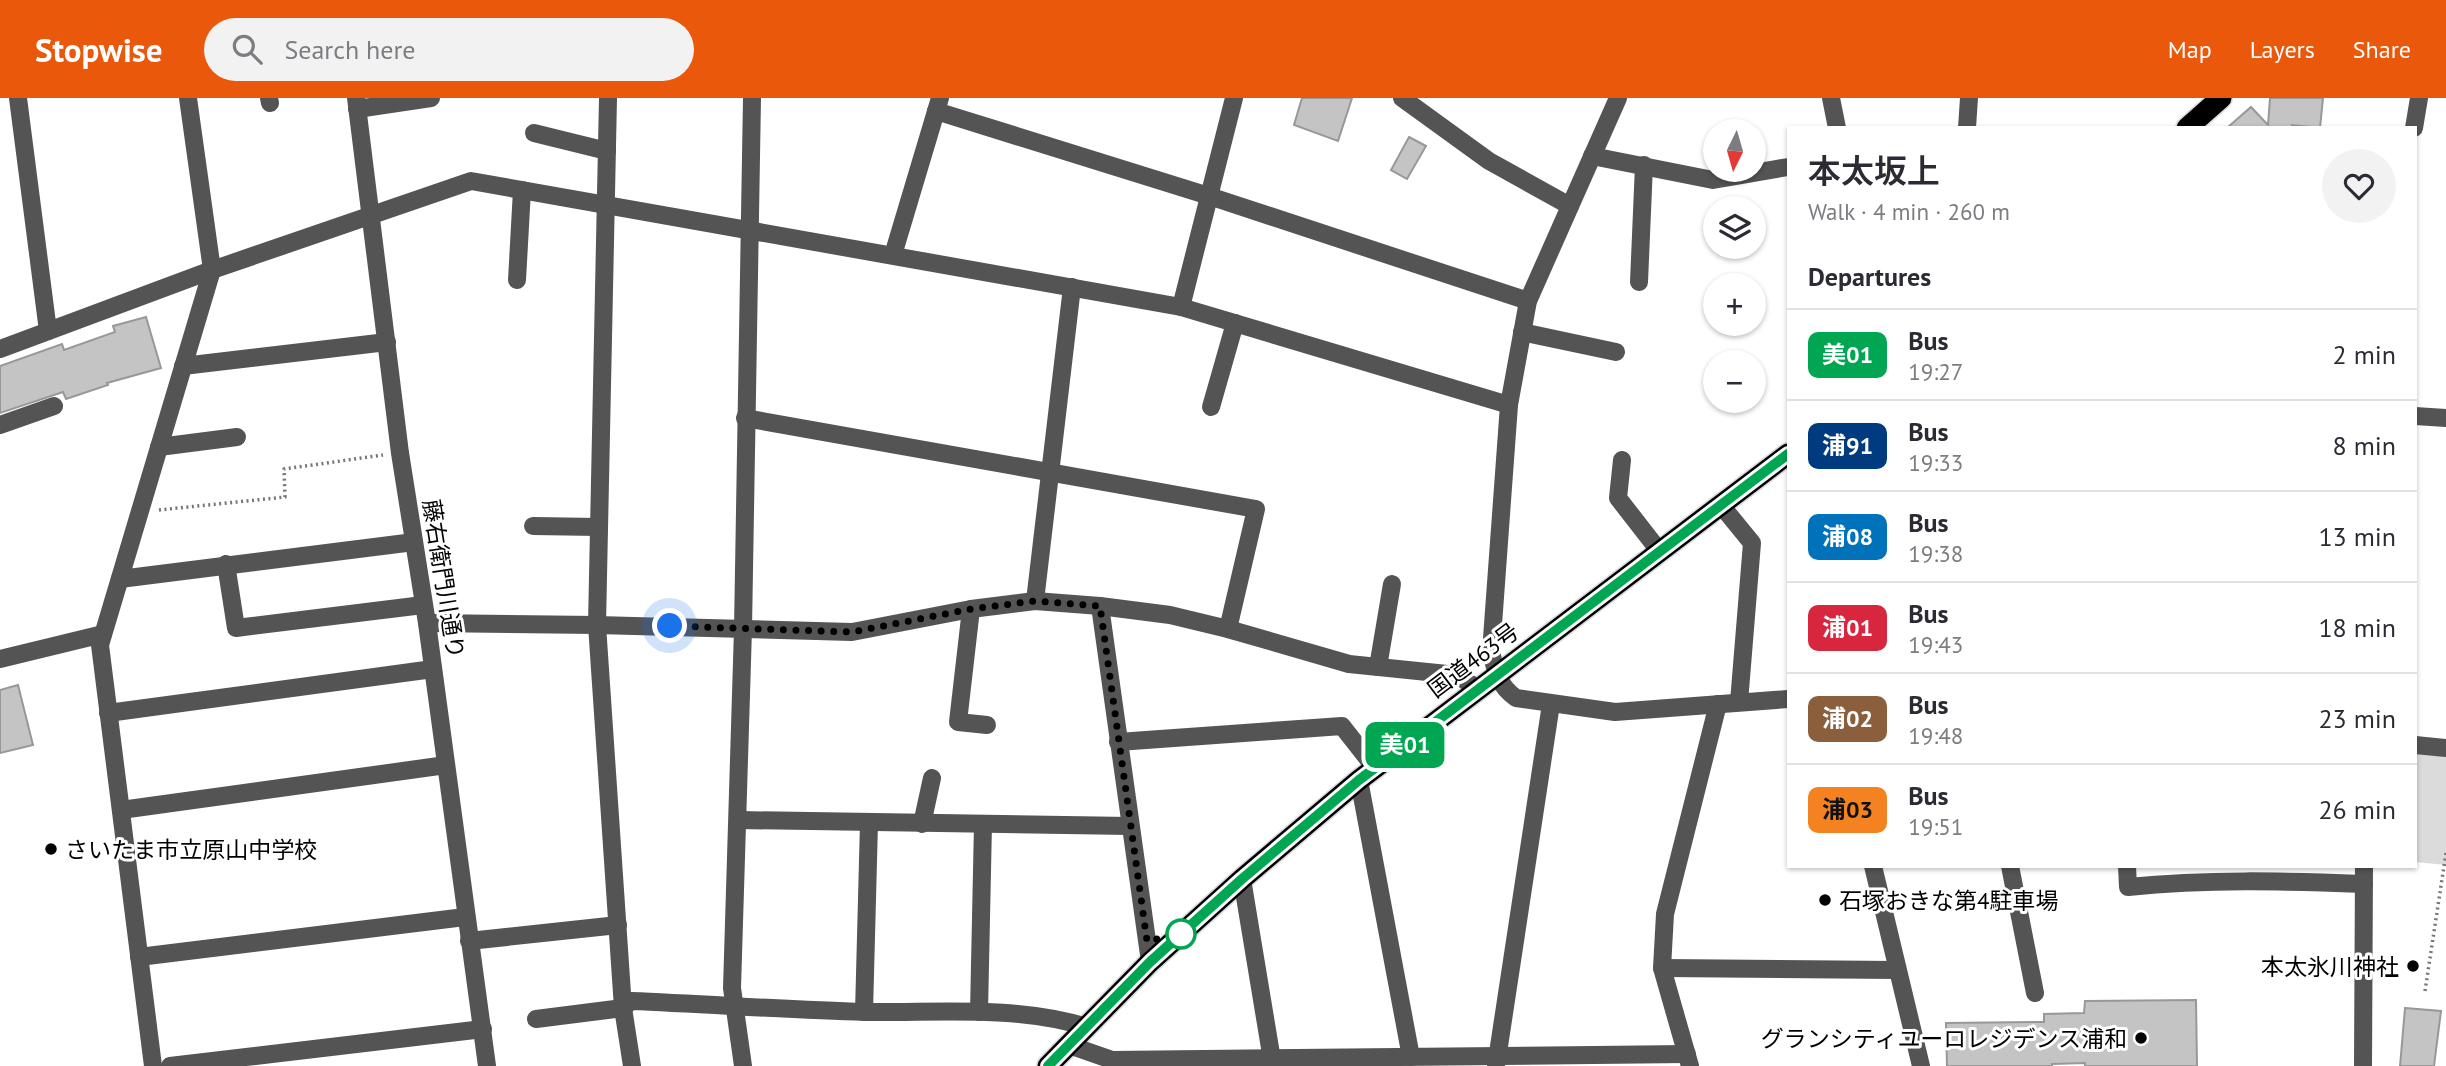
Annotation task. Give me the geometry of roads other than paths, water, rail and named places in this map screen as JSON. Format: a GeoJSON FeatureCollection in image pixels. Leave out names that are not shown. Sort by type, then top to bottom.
{"type":"FeatureCollection","features":[{"type":"Feature","properties":{"kind":"highway"},"geometry":{"type":"LineString","coordinates":[[2189,126],[2221,98]]}},
{"type":"Feature","properties":{"kind":"highway","name":"国道463号"},"geometry":{"type":"LineString","coordinates":[[1048,1066],[1150,962],[1242,879],[1367,774],[1787,455]]}},
{"type":"Feature","properties":{"kind":"street"},"geometry":{"type":"LineString","coordinates":[[18,98],[48,331]]}},
{"type":"Feature","properties":{"kind":"street"},"geometry":{"type":"LineString","coordinates":[[153,1066],[100,645],[212,270],[188,98]]}},
{"type":"Feature","properties":{"kind":"street"},"geometry":{"type":"LineString","coordinates":[[356,104],[431,98]]}},
{"type":"Feature","properties":{"kind":"street"},"geometry":{"type":"LineString","coordinates":[[608,98],[597,625],[624,1008],[632,1066]]}},
{"type":"Feature","properties":{"kind":"street"},"geometry":{"type":"LineString","coordinates":[[743,1066],[732,988],[739,820],[752,98]]}},
{"type":"Feature","properties":{"kind":"street"},"geometry":{"type":"LineString","coordinates":[[1181,307],[1234,98]]}},
{"type":"Feature","properties":{"kind":"street"},"geometry":{"type":"LineString","coordinates":[[1402,98],[1489,161],[1570,206]]}},
{"type":"Feature","properties":{"kind":"street"},"geometry":{"type":"LineString","coordinates":[[1618,98],[1528,301],[1509,405],[1491,652],[1496,675],[1503,689],[1516,698],[1615,712],[1787,699]]}},
{"type":"Feature","properties":{"kind":"street"},"geometry":{"type":"LineString","coordinates":[[1830,98],[1837,126]]}},
{"type":"Feature","properties":{"kind":"street"},"geometry":{"type":"LineString","coordinates":[[1967,126],[1969,98]]}},
{"type":"Feature","properties":{"kind":"street"},"geometry":{"type":"LineString","coordinates":[[2414,126],[2419,98]]}},
{"type":"Feature","properties":{"kind":"street","name":"藤右衛門川通り"},"geometry":{"type":"LineString","coordinates":[[356,104],[400,453],[427,623],[487,1066]]}},
{"type":"Feature","properties":{"kind":"street"},"geometry":{"type":"LineString","coordinates":[[893,255],[938,104],[1528,301]]}},
{"type":"Feature","properties":{"kind":"street"},"geometry":{"type":"LineString","coordinates":[[534,132],[607,151]]}},
{"type":"Feature","properties":{"kind":"street"},"geometry":{"type":"LineString","coordinates":[[1592,156],[1713,180],[1787,167]]}},
{"type":"Feature","properties":{"kind":"street"},"geometry":{"type":"LineString","coordinates":[[1639,282],[1644,165]]}},
{"type":"Feature","properties":{"kind":"street"},"geometry":{"type":"LineString","coordinates":[[0,349],[212,270],[471,181],[1181,307],[1509,405]]}},
{"type":"Feature","properties":{"kind":"street"},"geometry":{"type":"LineString","coordinates":[[517,280],[522,190]]}},
{"type":"Feature","properties":{"kind":"street"},"geometry":{"type":"LineString","coordinates":[[1035,601],[1072,287]]}},
{"type":"Feature","properties":{"kind":"street"},"geometry":{"type":"LineString","coordinates":[[1211,407],[1235,323]]}},
{"type":"Feature","properties":{"kind":"street"},"geometry":{"type":"LineString","coordinates":[[1522,332],[1616,352]]}},
{"type":"Feature","properties":{"kind":"street"},"geometry":{"type":"LineString","coordinates":[[183,366],[387,342]]}},
{"type":"Feature","properties":{"kind":"street"},"geometry":{"type":"LineString","coordinates":[[0,425],[54,406]]}},
{"type":"Feature","properties":{"kind":"street"},"geometry":{"type":"LineString","coordinates":[[2417,416],[2446,418]]}},
{"type":"Feature","properties":{"kind":"street"},"geometry":{"type":"LineString","coordinates":[[745,418],[1256,509],[1228,629]]}},
{"type":"Feature","properties":{"kind":"street"},"geometry":{"type":"LineString","coordinates":[[159,447],[237,437]]}},
{"type":"Feature","properties":{"kind":"street"},"geometry":{"type":"LineString","coordinates":[[1622,460],[1618,498],[1660,552]]}},
{"type":"Feature","properties":{"kind":"street"},"geometry":{"type":"LineString","coordinates":[[1721,505],[1752,543],[1739,702]]}},
{"type":"Feature","properties":{"kind":"street"},"geometry":{"type":"LineString","coordinates":[[533,526],[599,527]]}},
{"type":"Feature","properties":{"kind":"street"},"geometry":{"type":"LineString","coordinates":[[120,579],[414,542]]}},
{"type":"Feature","properties":{"kind":"street"},"geometry":{"type":"LineString","coordinates":[[226,564],[236,628],[423,605]]}},
{"type":"Feature","properties":{"kind":"street"},"geometry":{"type":"LineString","coordinates":[[1378,667],[1392,584]]}},
{"type":"Feature","properties":{"kind":"street"},"geometry":{"type":"LineString","coordinates":[[427,623],[852,632],[971,609],[1035,601],[1170,615],[1349,664],[1457,675],[1478,689]]}},
{"type":"Feature","properties":{"kind":"street"},"geometry":{"type":"LineString","coordinates":[[1100,606],[1150,962]]}},
{"type":"Feature","properties":{"kind":"street"},"geometry":{"type":"LineString","coordinates":[[971,609],[958,722],[987,725]]}},
{"type":"Feature","properties":{"kind":"street"},"geometry":{"type":"LineString","coordinates":[[0,659],[103,634]]}},
{"type":"Feature","properties":{"kind":"street"},"geometry":{"type":"LineString","coordinates":[[108,713],[433,669]]}},
{"type":"Feature","properties":{"kind":"street"},"geometry":{"type":"LineString","coordinates":[[1497,1061],[1551,704]]}},
{"type":"Feature","properties":{"kind":"street"},"geometry":{"type":"LineString","coordinates":[[1069,1045],[1112,1063],[1273,1062],[1411,1057],[1497,1061],[1688,1060],[1661,968],[1665,914],[1718,704]]}},
{"type":"Feature","properties":{"kind":"street"},"geometry":{"type":"LineString","coordinates":[[1118,742],[1342,726],[1367,774],[1411,1057]]}},
{"type":"Feature","properties":{"kind":"street"},"geometry":{"type":"LineString","coordinates":[[2417,745],[2446,748]]}},
{"type":"Feature","properties":{"kind":"street"},"geometry":{"type":"LineString","coordinates":[[121,810],[446,765]]}},
{"type":"Feature","properties":{"kind":"street"},"geometry":{"type":"LineString","coordinates":[[922,824],[932,778]]}},
{"type":"Feature","properties":{"kind":"street"},"geometry":{"type":"LineString","coordinates":[[739,820],[1130,826]]}},
{"type":"Feature","properties":{"kind":"street"},"geometry":{"type":"LineString","coordinates":[[864,1012],[869,823]]}},
{"type":"Feature","properties":{"kind":"street"},"geometry":{"type":"LineString","coordinates":[[979,1012],[983,824]]}},
{"type":"Feature","properties":{"kind":"street"},"geometry":{"type":"LineString","coordinates":[[1873,868],[1921,1066]]}},
{"type":"Feature","properties":{"kind":"street"},"geometry":{"type":"LineString","coordinates":[[2010,868],[2035,993]]}},
{"type":"Feature","properties":{"kind":"street"},"geometry":{"type":"LineString","coordinates":[[2127,868],[2127,887],[2253,873],[2364,875],[2363,1066]]}},
{"type":"Feature","properties":{"kind":"street"},"geometry":{"type":"LineString","coordinates":[[1242,879],[1273,1062]]}},
{"type":"Feature","properties":{"kind":"street"},"geometry":{"type":"LineString","coordinates":[[139,957],[465,916]]}},
{"type":"Feature","properties":{"kind":"street"},"geometry":{"type":"LineString","coordinates":[[469,941],[618,925]]}},
{"type":"Feature","properties":{"kind":"street"},"geometry":{"type":"LineString","coordinates":[[1661,968],[1897,970]]}},
{"type":"Feature","properties":{"kind":"street"},"geometry":{"type":"LineString","coordinates":[[536,1019],[624,1008],[631,1001],[864,1012],[979,1012],[1065,1020],[1087,1027]]}},
{"type":"Feature","properties":{"kind":"street"},"geometry":{"type":"LineString","coordinates":[[170,1066],[483,1029]]}},
{"type":"Feature","properties":{"kind":"place","name":"さいたま市立原山中学校"},"geometry":{"type":"Point","coordinates":[51,849]}},
{"type":"Feature","properties":{"kind":"place","name":"石塚おきな第4駐車場"},"geometry":{"type":"Point","coordinates":[1825,900]}},
{"type":"Feature","properties":{"kind":"place","name":"本太氷川神社"},"geometry":{"type":"Point","coordinates":[2413,966]}},
{"type":"Feature","properties":{"kind":"place","name":"グランシティユーロレジデンス浦和"},"geometry":{"type":"Point","coordinates":[2141,1038]}}]}
